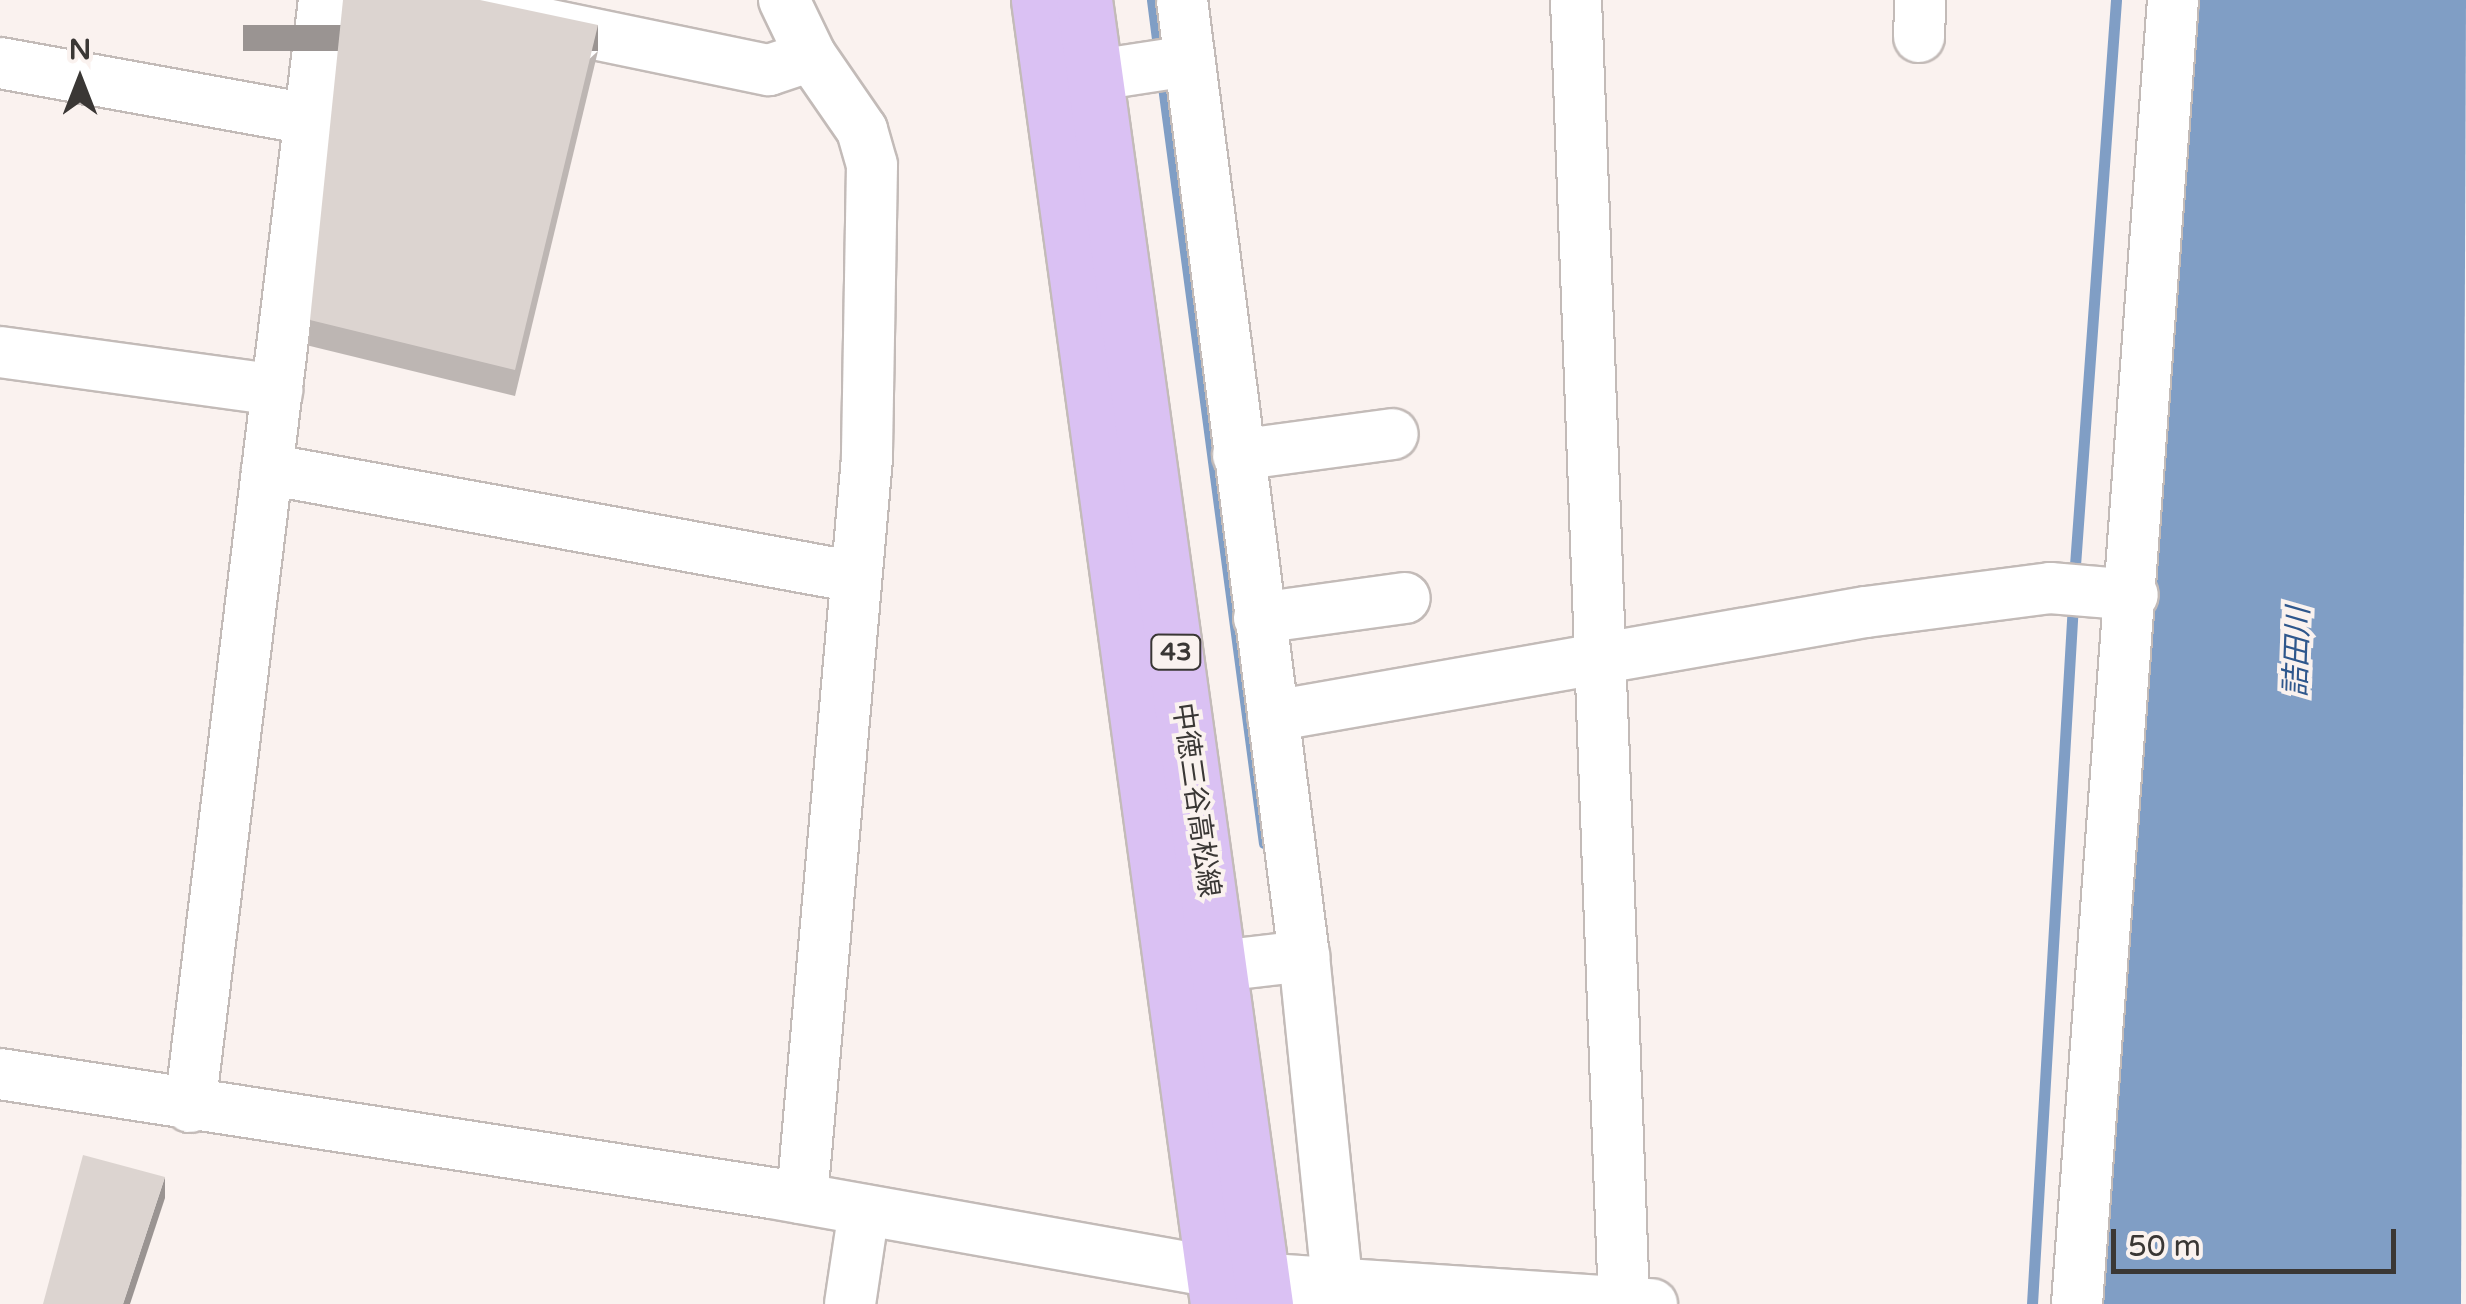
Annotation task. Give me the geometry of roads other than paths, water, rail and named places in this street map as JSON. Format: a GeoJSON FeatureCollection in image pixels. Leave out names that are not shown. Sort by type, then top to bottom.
{"type":"FeatureCollection","features":[{"type":"Feature","properties":{"kind":"main road","name":"中徳三谷高松線"},"geometry":{"type":"LineString","coordinates":[[1039,0],[1240,1290]]}},
{"type":"Feature","properties":{"kind":"main road","name":"中徳三谷高松線"},"geometry":{"type":"LineString","coordinates":[[1084,0],[1114,72],[1260,962],[1240,1290]]}},
{"type":"Feature","properties":{"kind":"street"},"geometry":{"type":"LineString","coordinates":[[190,1106],[324,0]]}},
{"type":"Feature","properties":{"kind":"street"},"geometry":{"type":"LineString","coordinates":[[430,0],[768,70],[811,56]]}},
{"type":"Feature","properties":{"kind":"street"},"geometry":{"type":"LineString","coordinates":[[784,0],[811,56],[862,130],[872,165],[866,458],[802,1198]]}},
{"type":"Feature","properties":{"kind":"street"},"geometry":{"type":"LineString","coordinates":[[1182,0],[1273,716],[1260,962],[1338,1283]]}},
{"type":"Feature","properties":{"kind":"street"},"geometry":{"type":"LineString","coordinates":[[0,1074],[802,1198],[1240,1290],[1338,1283],[1633,1304],[1598,656],[1576,0]]}},
{"type":"Feature","properties":{"kind":"street"},"geometry":{"type":"LineString","coordinates":[[2077,1304],[2093,592],[2173,0]]}},
{"type":"Feature","properties":{"kind":"street"},"geometry":{"type":"LineString","coordinates":[[1114,72],[1189,62]]}},
{"type":"Feature","properties":{"kind":"street"},"geometry":{"type":"LineString","coordinates":[[0,63],[309,119]]}},
{"type":"Feature","properties":{"kind":"street"},"geometry":{"type":"LineString","coordinates":[[0,352],[277,390]]}},
{"type":"Feature","properties":{"kind":"street"},"geometry":{"type":"LineString","coordinates":[[1238,455],[1393,434]]}},
{"type":"Feature","properties":{"kind":"street"},"geometry":{"type":"LineString","coordinates":[[267,470],[856,578]]}},
{"type":"Feature","properties":{"kind":"street"},"geometry":{"type":"LineString","coordinates":[[1273,716],[1598,656],[2093,592]]}},
{"type":"Feature","properties":{"kind":"street"},"geometry":{"type":"LineString","coordinates":[[1259,618],[1404,598]]}},
{"type":"Feature","properties":{"kind":"street"},"geometry":{"type":"LineString","coordinates":[[850,1304],[864,1210]]}},
{"type":"Feature","properties":{"kind":"water","name":"詰田川"},"geometry":{"type":"Polygon","coordinates":[[[2200,0],[2466,0],[2461,1304],[2098,1304],[2200,0]]]}},
{"type":"Feature","properties":{"kind":"waterway"},"geometry":{"type":"LineString","coordinates":[[1152,0],[1159,55]]}},
{"type":"Feature","properties":{"kind":"waterway"},"geometry":{"type":"LineString","coordinates":[[2074,579],[2116,0]]}},
{"type":"Feature","properties":{"kind":"waterway"},"geometry":{"type":"LineString","coordinates":[[1162,79],[1264,843]]}},
{"type":"Feature","properties":{"kind":"waterway"},"geometry":{"type":"LineString","coordinates":[[2032,1304],[2073,603]]}}]}
